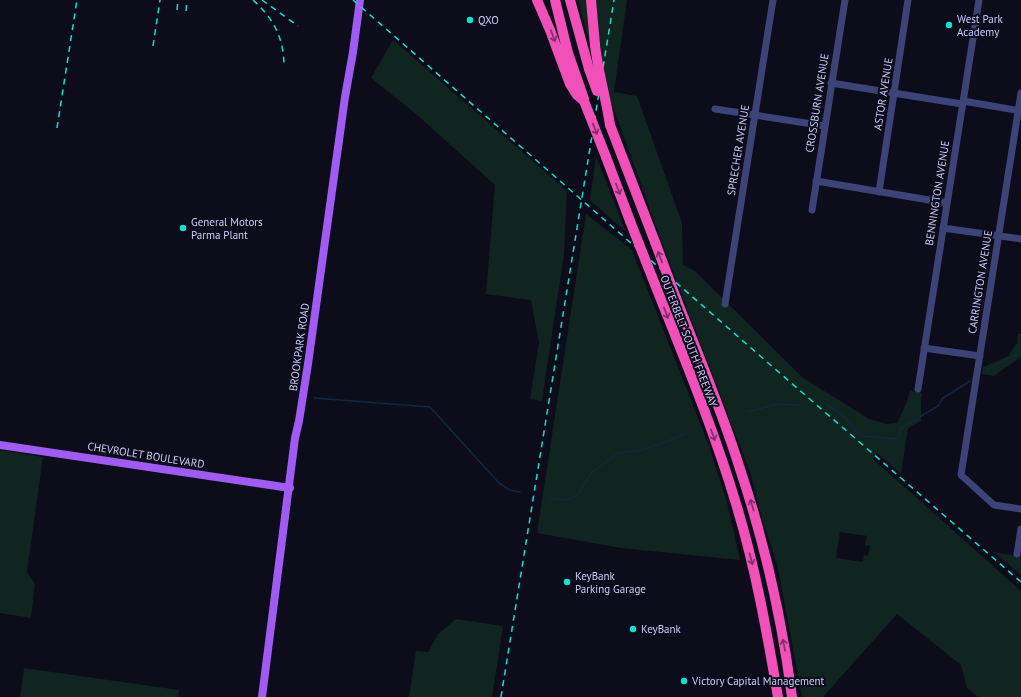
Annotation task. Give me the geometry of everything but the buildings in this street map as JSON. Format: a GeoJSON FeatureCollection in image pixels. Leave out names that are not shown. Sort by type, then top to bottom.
{"type":"FeatureCollection","features":[{"type":"Feature","properties":{"kind":"highway"},"geometry":{"type":"LineString","coordinates":[[537,0],[570,84],[577,95],[584,101]]}},
{"type":"Feature","properties":{"kind":"highway","name":"OUTERBELT SOUTH FREEWAY"},"geometry":{"type":"LineString","coordinates":[[555,0],[568,52],[584,101],[713,434],[738,508],[761,599],[778,697]]}},
{"type":"Feature","properties":{"kind":"highway","name":"OUTERBELT SOUTH FREEWAY"},"geometry":{"type":"LineString","coordinates":[[570,0],[590,69],[610,126],[731,441],[752,508],[772,582],[792,697]]}},
{"type":"Feature","properties":{"kind":"highway"},"geometry":{"type":"LineString","coordinates":[[591,0],[598,69],[610,126]]}},
{"type":"Feature","properties":{"kind":"highway"},"geometry":{"type":"LineString","coordinates":[[789,673],[797,697]]}},
{"type":"Feature","properties":{"kind":"main road","name":"BROOKPARK ROAD"},"geometry":{"type":"LineString","coordinates":[[262,697],[290,488],[295,438],[308,364],[360,0]]}},
{"type":"Feature","properties":{"kind":"main road","name":"CHEVROLET BOULEVARD"},"geometry":{"type":"LineString","coordinates":[[0,445],[290,488]]}},
{"type":"Feature","properties":{"kind":"street","name":"SPRECHER AVENUE"},"geometry":{"type":"LineString","coordinates":[[725,304],[773,0]]}},
{"type":"Feature","properties":{"kind":"street","name":"CROSSBURN AVENUE"},"geometry":{"type":"LineString","coordinates":[[812,210],[845,0]]}},
{"type":"Feature","properties":{"kind":"street","name":"ASTOR AVENUE"},"geometry":{"type":"LineString","coordinates":[[879,192],[908,0]]}},
{"type":"Feature","properties":{"kind":"street","name":"BENNINGTON AVENUE"},"geometry":{"type":"LineString","coordinates":[[918,389],[980,0]]}},
{"type":"Feature","properties":{"kind":"street"},"geometry":{"type":"LineString","coordinates":[[831,83],[1020,111]]}},
{"type":"Feature","properties":{"kind":"street","name":"CARRINGTON AVENUE"},"geometry":{"type":"LineString","coordinates":[[1021,93],[1020,111],[998,236],[961,475],[994,505],[1021,509]]}},
{"type":"Feature","properties":{"kind":"street"},"geometry":{"type":"LineString","coordinates":[[715,109],[825,126]]}},
{"type":"Feature","properties":{"kind":"street"},"geometry":{"type":"LineString","coordinates":[[816,181],[947,203]]}},
{"type":"Feature","properties":{"kind":"street"},"geometry":{"type":"LineString","coordinates":[[943,228],[1021,240]]}},
{"type":"Feature","properties":{"kind":"street"},"geometry":{"type":"LineString","coordinates":[[924,348],[980,356]]}},
{"type":"Feature","properties":{"kind":"street"},"geometry":{"type":"LineString","coordinates":[[1017,554],[1021,529]]}},
{"type":"Feature","properties":{"kind":"green space"},"geometry":{"type":"Polygon","coordinates":[[[578,0],[589,0],[591,49],[578,0]]]}},
{"type":"Feature","properties":{"kind":"green space"},"geometry":{"type":"Polygon","coordinates":[[[595,0],[627,0],[614,92],[637,96],[682,223],[683,265],[695,271],[802,377],[869,419],[887,424],[897,423],[910,391],[922,393],[921,421],[908,428],[901,474],[877,453],[873,459],[1021,591],[1021,697],[978,697],[967,688],[961,665],[897,614],[823,697],[802,697],[777,564],[763,522],[750,472],[666,253],[609,96],[599,44],[595,0]],[[840,532],[836,558],[863,562],[864,555],[868,556],[870,546],[865,545],[867,536],[840,532]]]}},
{"type":"Feature","properties":{"kind":"green space"},"geometry":{"type":"Polygon","coordinates":[[[393,40],[567,191],[564,254],[542,401],[530,399],[539,343],[531,300],[486,294],[495,185],[416,114],[371,78],[393,40]]]}},
{"type":"Feature","properties":{"kind":"green space"},"geometry":{"type":"Polygon","coordinates":[[[596,156],[626,232],[590,200],[596,156]]]}},
{"type":"Feature","properties":{"kind":"green space"},"geometry":{"type":"Polygon","coordinates":[[[586,214],[632,250],[709,446],[727,502],[740,560],[621,548],[537,533],[586,214]]]}},
{"type":"Feature","properties":{"kind":"green space"},"geometry":{"type":"Polygon","coordinates":[[[1018,334],[1021,334],[1021,357],[994,376],[982,374],[983,367],[1009,356],[1017,343],[1018,334]]]}},
{"type":"Feature","properties":{"kind":"green space"},"geometry":{"type":"Polygon","coordinates":[[[0,450],[43,457],[27,572],[35,584],[31,618],[0,613],[0,450]]]}},
{"type":"Feature","properties":{"kind":"green space"},"geometry":{"type":"Polygon","coordinates":[[[994,552],[1021,557],[1021,575],[994,552]]]}},
{"type":"Feature","properties":{"kind":"green space"},"geometry":{"type":"Polygon","coordinates":[[[456,619],[503,626],[492,697],[409,697],[416,651],[428,652],[438,634],[456,619]]]}},
{"type":"Feature","properties":{"kind":"green space"},"geometry":{"type":"Polygon","coordinates":[[[24,668],[179,690],[178,697],[20,697],[24,668]]]}},
{"type":"Feature","properties":{"kind":"waterway"},"geometry":{"type":"LineString","coordinates":[[986,370],[1021,352]]}},
{"type":"Feature","properties":{"kind":"waterway"},"geometry":{"type":"LineString","coordinates":[[827,405],[837,411],[856,431],[863,436],[895,439],[899,436],[901,428],[938,406],[943,398],[970,381]]}},
{"type":"Feature","properties":{"kind":"waterway"},"geometry":{"type":"LineString","coordinates":[[314,398],[430,407],[499,483],[510,490],[520,492]]}},
{"type":"Feature","properties":{"kind":"waterway"},"geometry":{"type":"LineString","coordinates":[[747,412],[778,404],[801,405]]}},
{"type":"Feature","properties":{"kind":"waterway"},"geometry":{"type":"LineString","coordinates":[[549,498],[565,500],[570,499],[579,493],[592,472],[618,453],[641,450],[684,434]]}},
{"type":"Feature","properties":{"kind":"railway"},"geometry":{"type":"LineString","coordinates":[[57,128],[77,0]]}},
{"type":"Feature","properties":{"kind":"railway"},"geometry":{"type":"LineString","coordinates":[[153,46],[160,0]]}},
{"type":"Feature","properties":{"kind":"railway"},"geometry":{"type":"LineString","coordinates":[[177,10],[178,0]]}},
{"type":"Feature","properties":{"kind":"railway"},"geometry":{"type":"LineString","coordinates":[[186,11],[187,0]]}},
{"type":"Feature","properties":{"kind":"railway"},"geometry":{"type":"LineString","coordinates":[[253,0],[267,14],[280,38],[284,57],[284,67]]}},
{"type":"Feature","properties":{"kind":"railway"},"geometry":{"type":"LineString","coordinates":[[262,0],[298,26]]}},
{"type":"Feature","properties":{"kind":"railway"},"geometry":{"type":"LineString","coordinates":[[353,0],[1021,582]]}},
{"type":"Feature","properties":{"kind":"railway"},"geometry":{"type":"LineString","coordinates":[[501,697],[614,0]]}},
{"type":"Feature","properties":{"kind":"place","name":"QXO"},"geometry":{"type":"Point","coordinates":[470,20]}},
{"type":"Feature","properties":{"kind":"place","name":"West Park Academy"},"geometry":{"type":"Point","coordinates":[949,25]}},
{"type":"Feature","properties":{"kind":"place","name":"General Motors Parma Plant"},"geometry":{"type":"Point","coordinates":[183,228]}},
{"type":"Feature","properties":{"kind":"place","name":"KeyBank Parking Garage"},"geometry":{"type":"Point","coordinates":[567,582]}},
{"type":"Feature","properties":{"kind":"place","name":"KeyBank"},"geometry":{"type":"Point","coordinates":[633,629]}},
{"type":"Feature","properties":{"kind":"place","name":"Victory Capital Management"},"geometry":{"type":"Point","coordinates":[684,681]}}]}
